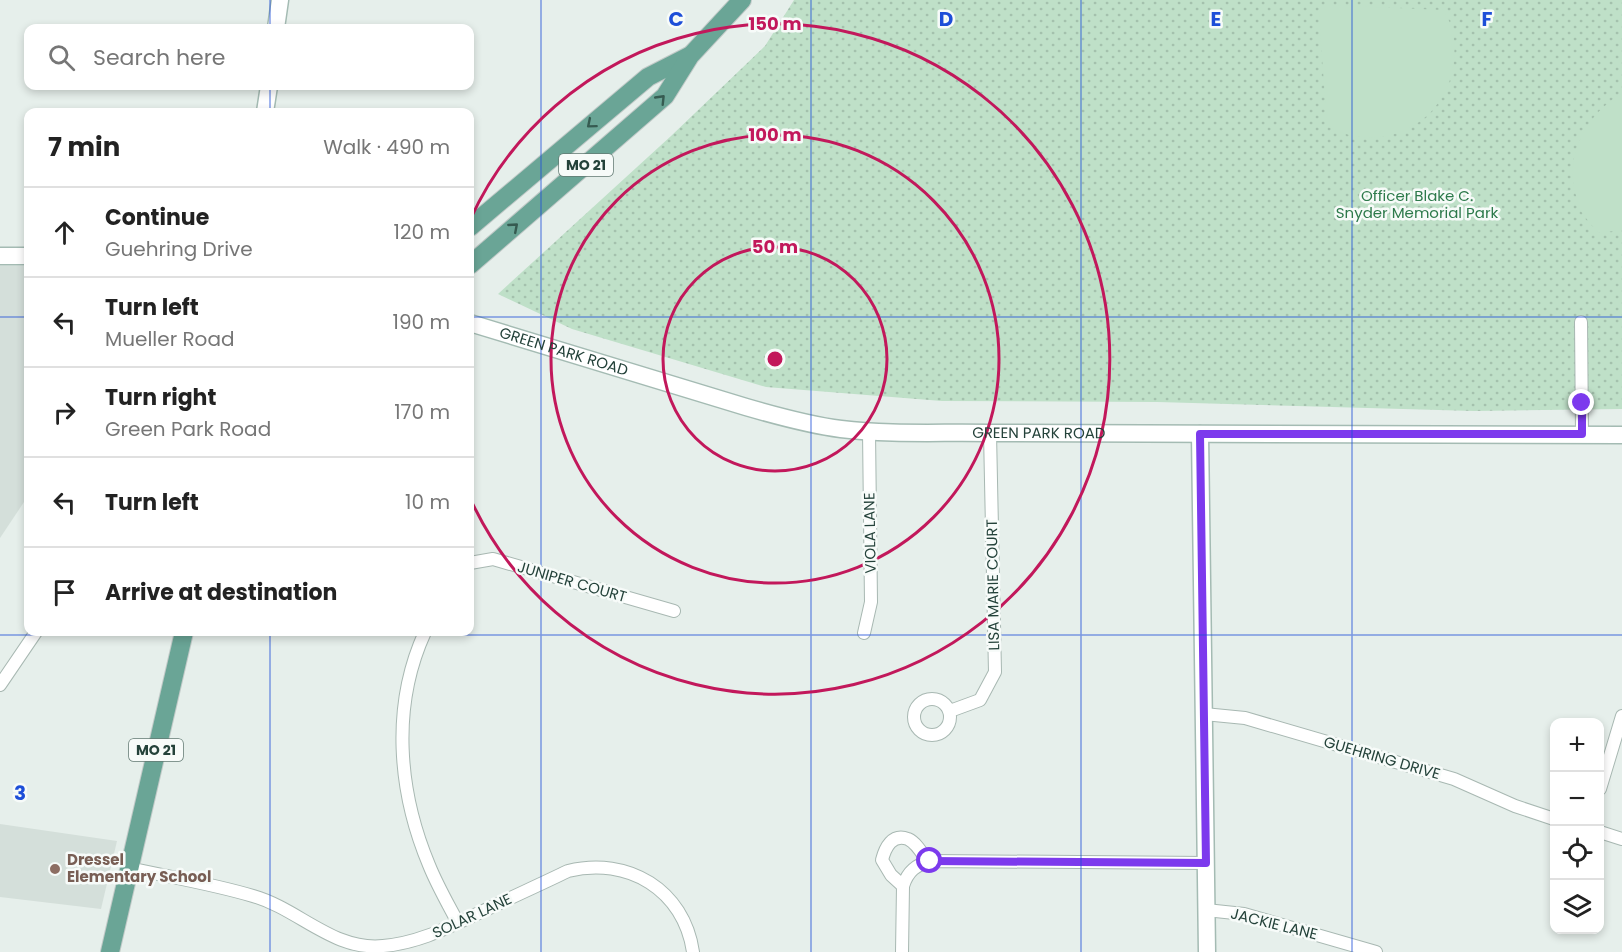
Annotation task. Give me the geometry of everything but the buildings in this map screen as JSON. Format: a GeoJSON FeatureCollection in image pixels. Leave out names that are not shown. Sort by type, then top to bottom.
{"type":"FeatureCollection","features":[{"type":"Feature","properties":{"kind":"main road","name":"MO 21"},"geometry":{"type":"LineString","coordinates":[[474,262],[665,96],[690,56],[742,0]]}},
{"type":"Feature","properties":{"kind":"main road","name":"MO 21"},"geometry":{"type":"LineString","coordinates":[[474,224],[648,77],[690,56]]}},
{"type":"Feature","properties":{"kind":"main road","name":"MO 21"},"geometry":{"type":"LineString","coordinates":[[110,952],[183,636]]}},
{"type":"Feature","properties":{"kind":"street"},"geometry":{"type":"LineString","coordinates":[[277,24],[280,0]]}},
{"type":"Feature","properties":{"kind":"street"},"geometry":{"type":"LineString","coordinates":[[266,108],[268,90]]}},
{"type":"Feature","properties":{"kind":"street"},"geometry":{"type":"LineString","coordinates":[[0,256],[24,256]]}},
{"type":"Feature","properties":{"kind":"street"},"geometry":{"type":"LineString","coordinates":[[1581,322],[1582,434]]}},
{"type":"Feature","properties":{"kind":"street","name":"GREEN PARK ROAD"},"geometry":{"type":"LineString","coordinates":[[476,324],[746,407],[822,426],[868,431],[1622,435]]}},
{"type":"Feature","properties":{"kind":"street","name":"VIOLA LANE"},"geometry":{"type":"LineString","coordinates":[[864,633],[871,602],[868,431]]}},
{"type":"Feature","properties":{"kind":"street","name":"LISA MARIE COURT"},"geometry":{"type":"LineString","coordinates":[[950,711],[980,700],[995,672],[990,433]]}},
{"type":"Feature","properties":{"kind":"street"},"geometry":{"type":"LineString","coordinates":[[1200,434],[1207,952]]}},
{"type":"Feature","properties":{"kind":"street","name":"JUNIPER COURT"},"geometry":{"type":"LineString","coordinates":[[474,562],[493,559],[674,612]]}},
{"type":"Feature","properties":{"kind":"street"},"geometry":{"type":"LineString","coordinates":[[0,685],[33,636]]}},
{"type":"Feature","properties":{"kind":"street"},"geometry":{"type":"LineString","coordinates":[[423,636],[405,691],[402,727],[405,782],[414,821],[429,865],[458,923]]}},
{"type":"Feature","properties":{"kind":"street","name":"GUEHRING DRIVE"},"geometry":{"type":"LineString","coordinates":[[1204,714],[1245,718],[1454,779],[1515,807],[1550,818]]}},
{"type":"Feature","properties":{"kind":"street"},"geometry":{"type":"LineString","coordinates":[[1604,773],[1622,716]]}},
{"type":"Feature","properties":{"kind":"street"},"geometry":{"type":"LineString","coordinates":[[1604,834],[1622,839]]}},
{"type":"Feature","properties":{"kind":"street"},"geometry":{"type":"LineString","coordinates":[[903,886],[891,875],[882,860],[889,843],[895,839],[908,839],[918,847],[928,862]]}},
{"type":"Feature","properties":{"kind":"street"},"geometry":{"type":"LineString","coordinates":[[902,952],[903,886],[906,876],[913,868],[928,862],[1206,863]]}},
{"type":"Feature","properties":{"kind":"street","name":"SOLAR LANE"},"geometry":{"type":"LineString","coordinates":[[129,868],[255,896],[283,907],[334,937],[358,946],[382,946],[432,935],[568,871],[582,868],[618,869],[632,872],[645,879],[679,910],[691,938],[693,952]]}},
{"type":"Feature","properties":{"kind":"street","name":"JACKIE LANE"},"geometry":{"type":"LineString","coordinates":[[1206,910],[1244,914],[1376,952]]}},
{"type":"Feature","properties":{"kind":"shaded area"},"geometry":{"type":"Polygon","coordinates":[[[0,266],[24,266],[24,502],[0,538],[0,266]]]}},
{"type":"Feature","properties":{"kind":"shaded area","name":"Dressel Elementary School"},"geometry":{"type":"Polygon","coordinates":[[[0,824],[117,841],[101,909],[0,897],[0,824]]]}},
{"type":"Feature","properties":{"kind":"green space","name":"Officer Blake C. Snyder Memorial Park"},"geometry":{"type":"Polygon","coordinates":[[[794,0],[1622,0],[1622,409],[1474,411],[1157,402],[942,401],[766,387],[572,329],[498,294],[671,136],[765,46],[794,0]]]}},
{"type":"Feature","properties":{"kind":"green space"},"geometry":{"type":"Polygon","coordinates":[[[1329,5],[1443,10],[1454,38],[1454,56],[1452,73],[1445,93],[1434,109],[1419,122],[1403,131],[1385,136],[1366,137],[1346,134],[1327,126],[1319,15],[1329,5]]]}},
{"type":"Feature","properties":{"kind":"green space"},"geometry":{"type":"Polygon","coordinates":[[[1622,93],[1622,230],[1598,233],[1579,208],[1573,177],[1573,162],[1582,135],[1590,123],[1599,112],[1622,93]]]}},
{"type":"Feature","properties":{"kind":"place","name":"Dressel Elementary School"},"geometry":{"type":"Point","coordinates":[55,869]}},
{"type":"Feature","properties":{"kind":"route"},"geometry":{"type":"LineString","coordinates":[[930,861],[1206,863],[1200,434],[1582,434],[1582,403]]}}]}
